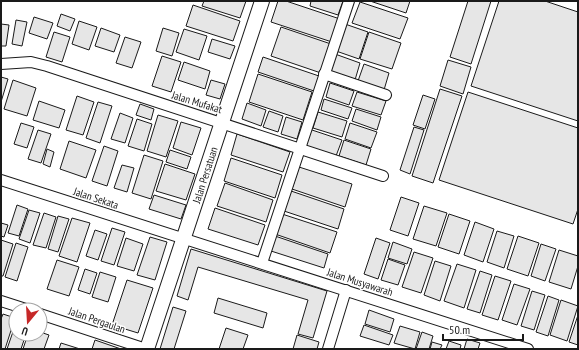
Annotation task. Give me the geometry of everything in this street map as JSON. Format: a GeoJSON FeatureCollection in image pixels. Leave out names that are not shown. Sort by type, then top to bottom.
{"type":"FeatureCollection","features":[{"type":"Feature","properties":{"kind":"street","name":"Jalan Persatuan"},"geometry":{"type":"LineString","coordinates":[[146,349],[262,1]]}},
{"type":"Feature","properties":{"kind":"street"},"geometry":{"type":"LineString","coordinates":[[262,263],[349,1]]}},
{"type":"Feature","properties":{"kind":"street","name":"Jalan Mufakat"},"geometry":{"type":"LineString","coordinates":[[1,64],[31,62],[46,66],[383,176]]}},
{"type":"Feature","properties":{"kind":"street"},"geometry":{"type":"LineString","coordinates":[[324,74],[386,95]]}},
{"type":"Feature","properties":{"kind":"street","name":"Jalan Sekata"},"geometry":{"type":"LineString","coordinates":[[1,180],[184,238]]}},
{"type":"Feature","properties":{"kind":"street","name":"Jalan Musyawarah"},"geometry":{"type":"LineString","coordinates":[[184,238],[528,349]]}},
{"type":"Feature","properties":{"kind":"street"},"geometry":{"type":"LineString","coordinates":[[328,349],[346,290]]}},
{"type":"Feature","properties":{"kind":"street","name":"Jalan Pergaulan"},"geometry":{"type":"LineString","coordinates":[[48,317],[146,349]]}},
{"type":"Feature","properties":{"kind":"building"},"geometry":{"type":"Polygon","coordinates":[[[204,1],[246,1],[240,18],[202,6],[204,1]]]}},
{"type":"Feature","properties":{"kind":"building"},"geometry":{"type":"Polygon","coordinates":[[[278,1],[286,1],[340,19],[332,42],[271,22],[278,1]]]}},
{"type":"Feature","properties":{"kind":"building"},"geometry":{"type":"Polygon","coordinates":[[[311,1],[343,1],[338,15],[310,6],[311,1]]]}},
{"type":"Feature","properties":{"kind":"building"},"geometry":{"type":"Polygon","coordinates":[[[370,1],[410,1],[406,13],[370,1]]]}},
{"type":"Feature","properties":{"kind":"building"},"geometry":{"type":"Polygon","coordinates":[[[468,1],[491,1],[471,64],[450,57],[468,1]]]}},
{"type":"Feature","properties":{"kind":"building"},"geometry":{"type":"Polygon","coordinates":[[[499,1],[545,1],[578,12],[578,121],[471,86],[499,1]]]}},
{"type":"Feature","properties":{"kind":"building"},"geometry":{"type":"Polygon","coordinates":[[[360,2],[408,18],[400,39],[352,23],[360,2]]]}},
{"type":"Feature","properties":{"kind":"building"},"geometry":{"type":"Polygon","coordinates":[[[193,5],[240,21],[233,41],[186,26],[193,5]]]}},
{"type":"Feature","properties":{"kind":"building"},"geometry":{"type":"Polygon","coordinates":[[[61,14],[75,19],[70,31],[57,26],[61,14]]]}},
{"type":"Feature","properties":{"kind":"building"},"geometry":{"type":"Polygon","coordinates":[[[34,17],[53,23],[47,39],[29,33],[34,17]]]}},
{"type":"Feature","properties":{"kind":"building"},"geometry":{"type":"Polygon","coordinates":[[[16,20],[27,22],[22,46],[12,44],[16,20]]]}},
{"type":"Feature","properties":{"kind":"building"},"geometry":{"type":"Polygon","coordinates":[[[79,21],[97,27],[89,50],[72,44],[79,21]]]}},
{"type":"Feature","properties":{"kind":"building"},"geometry":{"type":"Polygon","coordinates":[[[1,24],[9,25],[6,46],[1,46],[1,24]]]}},
{"type":"Feature","properties":{"kind":"building"},"geometry":{"type":"Polygon","coordinates":[[[345,24],[368,32],[359,59],[336,51],[345,24]]]}},
{"type":"Feature","properties":{"kind":"building"},"geometry":{"type":"Polygon","coordinates":[[[281,27],[331,44],[321,73],[271,56],[281,27]]]}},
{"type":"Feature","properties":{"kind":"building"},"geometry":{"type":"Polygon","coordinates":[[[101,28],[120,35],[114,52],[95,46],[101,28]]]}},
{"type":"Feature","properties":{"kind":"building"},"geometry":{"type":"Polygon","coordinates":[[[163,28],[179,33],[172,56],[156,51],[163,28]]]}},
{"type":"Feature","properties":{"kind":"building"},"geometry":{"type":"Polygon","coordinates":[[[184,29],[207,36],[199,60],[176,52],[184,29]]]}},
{"type":"Feature","properties":{"kind":"building"},"geometry":{"type":"Polygon","coordinates":[[[54,32],[70,37],[62,62],[46,57],[54,32]]]}},
{"type":"Feature","properties":{"kind":"building"},"geometry":{"type":"Polygon","coordinates":[[[369,32],[401,43],[392,69],[360,59],[369,32]]]}},
{"type":"Feature","properties":{"kind":"building"},"geometry":{"type":"Polygon","coordinates":[[[125,37],[141,42],[132,68],[116,63],[125,37]]]}},
{"type":"Feature","properties":{"kind":"building"},"geometry":{"type":"Polygon","coordinates":[[[212,39],[235,46],[230,59],[208,52],[212,39]]]}},
{"type":"Feature","properties":{"kind":"building"},"geometry":{"type":"Polygon","coordinates":[[[335,54],[360,63],[355,80],[329,71],[335,54]]]}},
{"type":"Feature","properties":{"kind":"building"},"geometry":{"type":"Polygon","coordinates":[[[162,56],[181,62],[171,92],[152,86],[162,56]]]}},
{"type":"Feature","properties":{"kind":"building"},"geometry":{"type":"Polygon","coordinates":[[[263,57],[319,76],[314,91],[258,72],[263,57]]]}},
{"type":"Feature","properties":{"kind":"building"},"geometry":{"type":"Polygon","coordinates":[[[448,60],[471,67],[463,94],[440,86],[448,60]]]}},
{"type":"Feature","properties":{"kind":"building"},"geometry":{"type":"Polygon","coordinates":[[[184,62],[210,71],[205,89],[178,80],[184,62]]]}},
{"type":"Feature","properties":{"kind":"building"},"geometry":{"type":"Polygon","coordinates":[[[364,64],[389,73],[384,90],[358,81],[364,64]]]}},
{"type":"Feature","properties":{"kind":"building"},"geometry":{"type":"Polygon","coordinates":[[[258,74],[312,92],[303,120],[249,102],[258,74]]]}},
{"type":"Feature","properties":{"kind":"building"},"geometry":{"type":"Polygon","coordinates":[[[1,77],[8,79],[1,102],[1,77]]]}},
{"type":"Feature","properties":{"kind":"building"},"geometry":{"type":"Polygon","coordinates":[[[13,80],[36,88],[27,116],[4,109],[13,80]]]}},
{"type":"Feature","properties":{"kind":"building"},"geometry":{"type":"Polygon","coordinates":[[[211,80],[225,84],[220,99],[206,95],[211,80]]]}},
{"type":"Feature","properties":{"kind":"building"},"geometry":{"type":"Polygon","coordinates":[[[330,83],[354,91],[349,105],[326,97],[330,83]]]}},
{"type":"Feature","properties":{"kind":"building"},"geometry":{"type":"Polygon","coordinates":[[[440,89],[462,96],[433,183],[412,176],[440,89]]]}},
{"type":"Feature","properties":{"kind":"building"},"geometry":{"type":"Polygon","coordinates":[[[357,92],[386,101],[381,115],[352,106],[357,92]]]}},
{"type":"Feature","properties":{"kind":"building"},"geometry":{"type":"Polygon","coordinates":[[[468,92],[578,128],[578,209],[573,224],[439,180],[468,92]]]}},
{"type":"Feature","properties":{"kind":"building"},"geometry":{"type":"Polygon","coordinates":[[[423,95],[435,99],[425,129],[413,125],[423,95]]]}},
{"type":"Feature","properties":{"kind":"building"},"geometry":{"type":"Polygon","coordinates":[[[77,96],[94,102],[83,135],[66,130],[77,96]]]}},
{"type":"Feature","properties":{"kind":"building"},"geometry":{"type":"Polygon","coordinates":[[[324,99],[352,108],[348,119],[321,110],[324,99]]]}},
{"type":"Feature","properties":{"kind":"building"},"geometry":{"type":"Polygon","coordinates":[[[39,101],[65,110],[59,128],[33,120],[39,101]]]}},
{"type":"Feature","properties":{"kind":"building"},"geometry":{"type":"Polygon","coordinates":[[[98,102],[112,106],[100,143],[86,138],[98,102]]]}},
{"type":"Feature","properties":{"kind":"building"},"geometry":{"type":"Polygon","coordinates":[[[247,103],[266,110],[261,126],[242,119],[247,103]]]}},
{"type":"Feature","properties":{"kind":"building"},"geometry":{"type":"Polygon","coordinates":[[[140,104],[154,109],[151,120],[136,115],[140,104]]]}},
{"type":"Feature","properties":{"kind":"building"},"geometry":{"type":"Polygon","coordinates":[[[356,109],[381,117],[377,130],[352,121],[356,109]]]}},
{"type":"Feature","properties":{"kind":"building"},"geometry":{"type":"Polygon","coordinates":[[[269,111],[283,116],[278,132],[263,127],[269,111]]]}},
{"type":"Feature","properties":{"kind":"building"},"geometry":{"type":"Polygon","coordinates":[[[318,112],[347,121],[342,137],[313,128],[318,112]]]}},
{"type":"Feature","properties":{"kind":"building"},"geometry":{"type":"Polygon","coordinates":[[[120,113],[133,118],[125,143],[111,139],[120,113]]]}},
{"type":"Feature","properties":{"kind":"building"},"geometry":{"type":"Polygon","coordinates":[[[158,115],[178,121],[166,157],[147,151],[158,115]]]}},
{"type":"Feature","properties":{"kind":"building"},"geometry":{"type":"Polygon","coordinates":[[[286,117],[302,122],[297,139],[281,134],[286,117]]]}},
{"type":"Feature","properties":{"kind":"building"},"geometry":{"type":"Polygon","coordinates":[[[137,119],[152,124],[144,151],[128,146],[137,119]]]}},
{"type":"Feature","properties":{"kind":"building"},"geometry":{"type":"Polygon","coordinates":[[[181,122],[201,128],[192,155],[173,148],[181,122]]]}},
{"type":"Feature","properties":{"kind":"building"},"geometry":{"type":"Polygon","coordinates":[[[21,123],[34,127],[27,148],[14,144],[21,123]]]}},
{"type":"Feature","properties":{"kind":"building"},"geometry":{"type":"Polygon","coordinates":[[[350,123],[377,132],[371,148],[345,139],[350,123]]]}},
{"type":"Feature","properties":{"kind":"building"},"geometry":{"type":"Polygon","coordinates":[[[414,127],[424,130],[410,174],[400,170],[414,127]]]}},
{"type":"Feature","properties":{"kind":"building"},"geometry":{"type":"Polygon","coordinates":[[[309,129],[342,140],[336,156],[304,145],[309,129]]]}},
{"type":"Feature","properties":{"kind":"building"},"geometry":{"type":"Polygon","coordinates":[[[38,130],[51,134],[41,163],[28,159],[38,130]]]}},
{"type":"Feature","properties":{"kind":"building"},"geometry":{"type":"Polygon","coordinates":[[[237,134],[290,152],[283,172],[231,155],[237,134]]]}},
{"type":"Feature","properties":{"kind":"building"},"geometry":{"type":"Polygon","coordinates":[[[344,140],[371,149],[366,165],[339,156],[344,140]]]}},
{"type":"Feature","properties":{"kind":"building"},"geometry":{"type":"Polygon","coordinates":[[[69,141],[96,150],[86,178],[60,169],[69,141]]]}},
{"type":"Feature","properties":{"kind":"building"},"geometry":{"type":"Polygon","coordinates":[[[104,146],[118,151],[107,186],[92,181],[104,146]]]}},
{"type":"Feature","properties":{"kind":"building"},"geometry":{"type":"Polygon","coordinates":[[[47,149],[54,152],[50,167],[43,164],[47,149]]]}},
{"type":"Feature","properties":{"kind":"building"},"geometry":{"type":"Polygon","coordinates":[[[170,150],[191,157],[187,169],[166,162],[170,150]]]}},
{"type":"Feature","properties":{"kind":"building"},"geometry":{"type":"Polygon","coordinates":[[[144,155],[163,161],[151,199],[132,193],[144,155]]]}},
{"type":"Feature","properties":{"kind":"building"},"geometry":{"type":"Polygon","coordinates":[[[231,158],[282,175],[275,198],[224,181],[231,158]]]}},
{"type":"Feature","properties":{"kind":"building"},"geometry":{"type":"Polygon","coordinates":[[[165,164],[195,174],[186,200],[156,191],[165,164]]]}},
{"type":"Feature","properties":{"kind":"building"},"geometry":{"type":"Polygon","coordinates":[[[122,165],[134,168],[127,192],[114,188],[122,165]]]}},
{"type":"Feature","properties":{"kind":"building"},"geometry":{"type":"Polygon","coordinates":[[[299,167],[352,184],[345,207],[292,189],[299,167]]]}},
{"type":"Feature","properties":{"kind":"building"},"geometry":{"type":"Polygon","coordinates":[[[225,183],[273,200],[266,222],[217,206],[225,183]]]}},
{"type":"Feature","properties":{"kind":"building"},"geometry":{"type":"Polygon","coordinates":[[[291,191],[344,209],[338,229],[284,211],[291,191]]]}},
{"type":"Feature","properties":{"kind":"building"},"geometry":{"type":"Polygon","coordinates":[[[154,195],[186,205],[181,219],[149,209],[154,195]]]}},
{"type":"Feature","properties":{"kind":"building"},"geometry":{"type":"Polygon","coordinates":[[[401,197],[419,203],[408,236],[390,230],[401,197]]]}},
{"type":"Feature","properties":{"kind":"building"},"geometry":{"type":"Polygon","coordinates":[[[17,205],[28,209],[19,236],[8,233],[17,205]]]}},
{"type":"Feature","properties":{"kind":"building"},"geometry":{"type":"Polygon","coordinates":[[[424,206],[447,213],[436,246],[413,239],[424,206]]]}},
{"type":"Feature","properties":{"kind":"building"},"geometry":{"type":"Polygon","coordinates":[[[215,208],[265,225],[258,245],[208,229],[215,208]]]}},
{"type":"Feature","properties":{"kind":"building"},"geometry":{"type":"Polygon","coordinates":[[[29,210],[40,213],[30,243],[19,239],[29,210]]]}},
{"type":"Feature","properties":{"kind":"building"},"geometry":{"type":"Polygon","coordinates":[[[44,213],[56,217],[46,248],[33,245],[44,213]]]}},
{"type":"Feature","properties":{"kind":"building"},"geometry":{"type":"Polygon","coordinates":[[[282,214],[337,232],[330,253],[275,234],[282,214]]]}},
{"type":"Feature","properties":{"kind":"building"},"geometry":{"type":"Polygon","coordinates":[[[449,214],[470,221],[459,254],[438,247],[449,214]]]}},
{"type":"Feature","properties":{"kind":"building"},"geometry":{"type":"Polygon","coordinates":[[[58,216],[69,219],[58,252],[48,249],[58,216]]]}},
{"type":"Feature","properties":{"kind":"building"},"geometry":{"type":"Polygon","coordinates":[[[72,218],[90,223],[77,262],[59,256],[72,218]]]}},
{"type":"Feature","properties":{"kind":"building"},"geometry":{"type":"Polygon","coordinates":[[[475,222],[494,229],[483,262],[464,255],[475,222]]]}},
{"type":"Feature","properties":{"kind":"building"},"geometry":{"type":"Polygon","coordinates":[[[1,223],[8,225],[4,237],[1,236],[1,223]]]}},
{"type":"Feature","properties":{"kind":"building"},"geometry":{"type":"Polygon","coordinates":[[[112,228],[125,232],[114,265],[101,261],[112,228]]]}},
{"type":"Feature","properties":{"kind":"building"},"geometry":{"type":"Polygon","coordinates":[[[95,230],[107,234],[98,260],[86,256],[95,230]]]}},
{"type":"Feature","properties":{"kind":"building"},"geometry":{"type":"Polygon","coordinates":[[[497,231],[514,236],[504,268],[487,262],[497,231]]]}},
{"type":"Feature","properties":{"kind":"building"},"geometry":{"type":"Polygon","coordinates":[[[275,236],[328,254],[324,268],[271,251],[275,236]]]}},
{"type":"Feature","properties":{"kind":"building"},"geometry":{"type":"Polygon","coordinates":[[[518,236],[539,243],[528,276],[507,269],[518,236]]]}},
{"type":"Feature","properties":{"kind":"building"},"geometry":{"type":"Polygon","coordinates":[[[150,237],[167,242],[155,280],[137,275],[150,237]]]}},
{"type":"Feature","properties":{"kind":"building"},"geometry":{"type":"Polygon","coordinates":[[[126,238],[143,244],[134,271],[117,266],[126,238]]]}},
{"type":"Feature","properties":{"kind":"building"},"geometry":{"type":"Polygon","coordinates":[[[376,238],[390,243],[378,279],[364,274],[376,238]]]}},
{"type":"Feature","properties":{"kind":"building"},"geometry":{"type":"Polygon","coordinates":[[[1,240],[13,244],[3,276],[1,276],[1,240]]]}},
{"type":"Feature","properties":{"kind":"building"},"geometry":{"type":"Polygon","coordinates":[[[393,242],[412,249],[407,264],[388,258],[393,242]]]}},
{"type":"Feature","properties":{"kind":"building"},"geometry":{"type":"Polygon","coordinates":[[[16,243],[28,247],[17,281],[5,277],[16,243]]]}},
{"type":"Feature","properties":{"kind":"building"},"geometry":{"type":"Polygon","coordinates":[[[541,244],[556,249],[545,281],[531,276],[541,244]]]}},
{"type":"Feature","properties":{"kind":"building"},"geometry":{"type":"Polygon","coordinates":[[[191,249],[327,291],[313,338],[298,334],[308,300],[198,267],[188,300],[177,296],[191,249]]]}},
{"type":"Feature","properties":{"kind":"building"},"geometry":{"type":"Polygon","coordinates":[[[559,250],[578,256],[578,266],[571,289],[549,282],[559,250]]]}},
{"type":"Feature","properties":{"kind":"building"},"geometry":{"type":"Polygon","coordinates":[[[414,252],[433,258],[421,293],[402,287],[414,252]]]}},
{"type":"Feature","properties":{"kind":"building"},"geometry":{"type":"Polygon","coordinates":[[[388,259],[405,265],[398,285],[381,280],[388,259]]]}},
{"type":"Feature","properties":{"kind":"building"},"geometry":{"type":"Polygon","coordinates":[[[57,260],[79,267],[69,296],[47,289],[57,260]]]}},
{"type":"Feature","properties":{"kind":"building"},"geometry":{"type":"Polygon","coordinates":[[[435,261],[451,266],[440,301],[424,295],[435,261]]]}},
{"type":"Feature","properties":{"kind":"building"},"geometry":{"type":"Polygon","coordinates":[[[457,264],[476,270],[464,308],[444,301],[457,264]]]}},
{"type":"Feature","properties":{"kind":"building"},"geometry":{"type":"Polygon","coordinates":[[[85,269],[97,273],[90,294],[78,290],[85,269]]]}},
{"type":"Feature","properties":{"kind":"building"},"geometry":{"type":"Polygon","coordinates":[[[480,271],[492,275],[480,313],[467,309],[480,271]]]}},
{"type":"Feature","properties":{"kind":"building"},"geometry":{"type":"Polygon","coordinates":[[[100,272],[116,277],[108,302],[92,297],[100,272]]]}},
{"type":"Feature","properties":{"kind":"building"},"geometry":{"type":"Polygon","coordinates":[[[495,276],[511,281],[498,320],[482,315],[495,276]]]}},
{"type":"Feature","properties":{"kind":"building"},"geometry":{"type":"Polygon","coordinates":[[[127,280],[153,288],[138,333],[112,325],[127,280]]]}},
{"type":"Feature","properties":{"kind":"building"},"geometry":{"type":"Polygon","coordinates":[[[514,284],[530,289],[517,325],[502,320],[514,284]]]}},
{"type":"Feature","properties":{"kind":"building"},"geometry":{"type":"Polygon","coordinates":[[[532,291],[545,295],[534,330],[521,326],[532,291]]]}},
{"type":"Feature","properties":{"kind":"building"},"geometry":{"type":"Polygon","coordinates":[[[548,296],[559,300],[548,336],[536,332],[548,296]]]}},
{"type":"Feature","properties":{"kind":"building"},"geometry":{"type":"Polygon","coordinates":[[[218,298],[267,313],[263,328],[214,313],[218,298]]]}},
{"type":"Feature","properties":{"kind":"building"},"geometry":{"type":"Polygon","coordinates":[[[561,300],[578,306],[567,341],[550,335],[561,300]]]}},
{"type":"Feature","properties":{"kind":"building"},"geometry":{"type":"Polygon","coordinates":[[[173,307],[186,311],[174,349],[160,349],[173,307]]]}},
{"type":"Feature","properties":{"kind":"building"},"geometry":{"type":"Polygon","coordinates":[[[369,310],[394,319],[390,332],[365,324],[369,310]]]}},
{"type":"Feature","properties":{"kind":"building"},"geometry":{"type":"Polygon","coordinates":[[[3,314],[8,316],[8,340],[5,349],[1,349],[1,319],[3,314]]]}},
{"type":"Feature","properties":{"kind":"building"},"geometry":{"type":"Polygon","coordinates":[[[578,315],[578,345],[569,342],[578,315]]]}},
{"type":"Feature","properties":{"kind":"building"},"geometry":{"type":"Polygon","coordinates":[[[364,325],[393,335],[389,345],[360,336],[364,325]]]}},
{"type":"Feature","properties":{"kind":"building"},"geometry":{"type":"Polygon","coordinates":[[[400,326],[420,332],[415,349],[394,343],[400,326]]]}},
{"type":"Feature","properties":{"kind":"building"},"geometry":{"type":"Polygon","coordinates":[[[226,328],[248,335],[243,349],[219,349],[226,328]]]}},
{"type":"Feature","properties":{"kind":"building"},"geometry":{"type":"Polygon","coordinates":[[[422,332],[433,336],[429,349],[416,349],[422,332]]]}},
{"type":"Feature","properties":{"kind":"building"},"geometry":{"type":"Polygon","coordinates":[[[297,335],[319,342],[317,349],[293,349],[297,335]]]}},
{"type":"Feature","properties":{"kind":"building"},"geometry":{"type":"Polygon","coordinates":[[[467,339],[480,343],[478,349],[464,349],[467,339]]]}},
{"type":"Feature","properties":{"kind":"building"},"geometry":{"type":"Polygon","coordinates":[[[95,340],[121,349],[92,349],[95,340]]]}},
{"type":"Feature","properties":{"kind":"building"},"geometry":{"type":"Polygon","coordinates":[[[449,341],[461,345],[460,349],[446,349],[449,341]]]}},
{"type":"Feature","properties":{"kind":"building"},"geometry":{"type":"Polygon","coordinates":[[[9,342],[23,342],[21,349],[7,349],[9,342]]]}},
{"type":"Feature","properties":{"kind":"building"},"geometry":{"type":"Polygon","coordinates":[[[25,342],[46,342],[44,349],[23,349],[25,342]]]}},
{"type":"Feature","properties":{"kind":"building"},"geometry":{"type":"Polygon","coordinates":[[[432,342],[442,345],[440,349],[430,349],[432,342]]]}},
{"type":"Feature","properties":{"kind":"building"},"geometry":{"type":"Polygon","coordinates":[[[61,343],[80,349],[59,349],[61,343]]]}}]}
